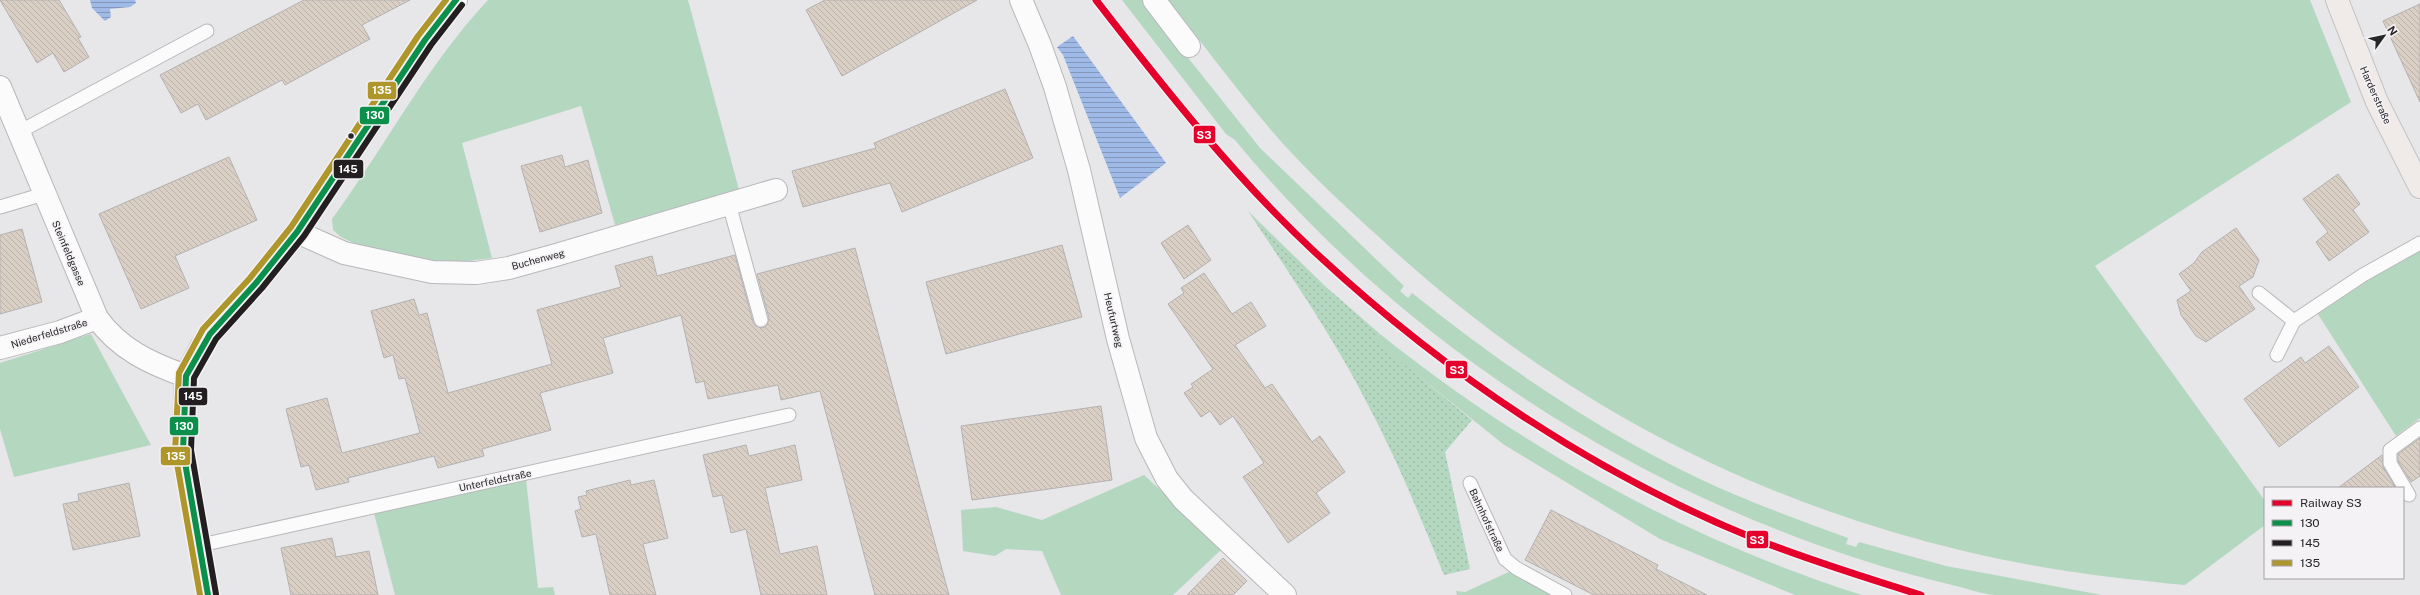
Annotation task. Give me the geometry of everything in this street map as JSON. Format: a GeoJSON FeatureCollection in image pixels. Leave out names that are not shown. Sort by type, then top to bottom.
{"type":"FeatureCollection","features":[{"type":"Feature","properties":{"kind":"main road","name":"Harderstraße"},"geometry":{"type":"LineString","coordinates":[[2337,0],[2377,102],[2420,187]]}},
{"type":"Feature","properties":{"kind":"street"},"geometry":{"type":"LineString","coordinates":[[208,595],[201,545],[183,451],[186,376],[210,334],[256,284],[297,232],[417,52],[456,0]]}},
{"type":"Feature","properties":{"kind":"street","name":"Heufurtweg"},"geometry":{"type":"LineString","coordinates":[[1021,0],[1040,45],[1055,87],[1089,209],[1120,346],[1150,448],[1167,479],[1182,499],[1285,595]]}},
{"type":"Feature","properties":{"kind":"street"},"geometry":{"type":"LineString","coordinates":[[1154,0],[1190,46]]}},
{"type":"Feature","properties":{"kind":"street","name":"Steinfeldgasse"},"geometry":{"type":"LineString","coordinates":[[0,87],[97,318],[114,338],[128,350],[156,365],[186,376]]}},
{"type":"Feature","properties":{"kind":"street","name":"Buchenweg"},"geometry":{"type":"LineString","coordinates":[[297,232],[344,253],[432,272],[476,273],[522,264],[776,190]]}},
{"type":"Feature","properties":{"kind":"street","name":"Niederfeldstraße"},"geometry":{"type":"LineString","coordinates":[[0,348],[60,332],[97,318]]}},
{"type":"Feature","properties":{"kind":"lane"},"geometry":{"type":"LineString","coordinates":[[19,132],[207,31]]}},
{"type":"Feature","properties":{"kind":"lane"},"geometry":{"type":"LineString","coordinates":[[0,207],[44,194]]}},
{"type":"Feature","properties":{"kind":"lane"},"geometry":{"type":"LineString","coordinates":[[729,204],[761,320]]}},
{"type":"Feature","properties":{"kind":"lane"},"geometry":{"type":"LineString","coordinates":[[2277,355],[2294,322],[2363,275],[2420,243]]}},
{"type":"Feature","properties":{"kind":"lane"},"geometry":{"type":"LineString","coordinates":[[2259,293],[2294,322]]}},
{"type":"Feature","properties":{"kind":"lane","name":"Unterfeldstraße"},"geometry":{"type":"LineString","coordinates":[[201,545],[789,415]]}},
{"type":"Feature","properties":{"kind":"lane"},"geometry":{"type":"LineString","coordinates":[[2409,495],[2390,463],[2390,450],[2420,428]]}},
{"type":"Feature","properties":{"kind":"lane","name":"Bahnhofstraße"},"geometry":{"type":"LineString","coordinates":[[1470,483],[1505,559],[1516,568],[1565,595]]}},
{"type":"Feature","properties":{"kind":"green space"},"geometry":{"type":"Polygon","coordinates":[[[488,0],[688,0],[739,190],[615,225],[581,106],[462,143],[492,258],[443,264],[360,246],[341,237],[333,230],[332,219],[445,52],[488,0]]]}},
{"type":"Feature","properties":{"kind":"green space"},"geometry":{"type":"Polygon","coordinates":[[[1122,0],[1142,0],[1260,148],[1404,286],[1400,291],[1408,298],[1412,293],[1446,320],[1516,371],[1588,418],[1663,461],[1702,480],[1793,518],[1848,538],[1846,544],[1856,547],[1859,542],[1946,566],[2102,595],[1996,595],[1979,592],[1882,566],[1770,527],[1683,488],[1599,444],[1517,394],[1440,338],[1366,277],[1298,211],[1235,140],[1226,134],[1122,0]]]}},
{"type":"Feature","properties":{"kind":"green space"},"geometry":{"type":"Polygon","coordinates":[[[1168,0],[2310,0],[2351,102],[2095,266],[2264,500],[2264,526],[2185,585],[2076,572],[1968,552],[1887,530],[1809,504],[1733,473],[1660,438],[1590,398],[1522,353],[1456,303],[1392,249],[1311,173],[1255,111],[1168,0]]]}},
{"type":"Feature","properties":{"kind":"green space"},"geometry":{"type":"Polygon","coordinates":[[[1248,211],[1326,287],[1380,334],[1375,340],[1472,420],[1445,452],[1470,569],[1444,575],[1398,465],[1353,376],[1310,304],[1248,211]]]}},
{"type":"Feature","properties":{"kind":"green space"},"geometry":{"type":"Polygon","coordinates":[[[2420,250],[2420,418],[2396,436],[2314,308],[2420,250]]]}},
{"type":"Feature","properties":{"kind":"green space"},"geometry":{"type":"Polygon","coordinates":[[[91,334],[151,445],[14,477],[0,429],[0,363],[91,334]]]}},
{"type":"Feature","properties":{"kind":"green space"},"geometry":{"type":"Polygon","coordinates":[[[1380,334],[1435,376],[1491,415],[1549,452],[1609,487],[1732,547],[1796,572],[1862,595],[1795,595],[1660,539],[1503,444],[1374,340],[1380,334]]]}},
{"type":"Feature","properties":{"kind":"green space"},"geometry":{"type":"Polygon","coordinates":[[[1144,475],[1223,548],[1173,595],[1061,595],[1042,551],[1006,549],[995,556],[963,551],[961,510],[996,507],[1042,520],[1144,475]]]}},
{"type":"Feature","properties":{"kind":"green space"},"geometry":{"type":"Polygon","coordinates":[[[526,479],[538,588],[553,587],[555,595],[395,595],[374,513],[526,479]]]}},
{"type":"Feature","properties":{"kind":"green space"},"geometry":{"type":"Polygon","coordinates":[[[1511,571],[1554,595],[1457,595],[1456,591],[1465,592],[1511,571]]]}},
{"type":"Feature","properties":{"kind":"water"},"geometry":{"type":"Polygon","coordinates":[[[90,0],[135,0],[136,3],[130,7],[110,9],[111,17],[105,21],[92,8],[90,0]]]}},
{"type":"Feature","properties":{"kind":"water"},"geometry":{"type":"Polygon","coordinates":[[[1073,36],[1166,163],[1120,198],[1063,55],[1057,47],[1073,36]]]}},
{"type":"Feature","properties":{"kind":"building"},"geometry":{"type":"Polygon","coordinates":[[[0,0],[59,0],[81,37],[78,38],[89,57],[64,72],[53,53],[37,63],[0,0]]]}},
{"type":"Feature","properties":{"kind":"building"},"geometry":{"type":"Polygon","coordinates":[[[304,0],[410,0],[362,25],[370,39],[285,85],[282,80],[206,120],[198,104],[181,113],[160,75],[304,0]]]}},
{"type":"Feature","properties":{"kind":"building"},"geometry":{"type":"Polygon","coordinates":[[[825,0],[977,0],[842,76],[806,10],[825,0]]]}},
{"type":"Feature","properties":{"kind":"building"},"geometry":{"type":"Polygon","coordinates":[[[2420,4],[2420,102],[2383,21],[2420,4]]]}},
{"type":"Feature","properties":{"kind":"building"},"geometry":{"type":"Polygon","coordinates":[[[1005,89],[1033,158],[902,212],[890,183],[803,207],[792,171],[876,148],[874,143],[1005,89]]]}},
{"type":"Feature","properties":{"kind":"building"},"geometry":{"type":"Polygon","coordinates":[[[562,155],[565,167],[588,160],[602,213],[540,232],[521,166],[562,155]]]}},
{"type":"Feature","properties":{"kind":"building"},"geometry":{"type":"Polygon","coordinates":[[[229,157],[257,220],[175,256],[189,288],[141,309],[99,214],[229,157]]]}},
{"type":"Feature","properties":{"kind":"building"},"geometry":{"type":"Polygon","coordinates":[[[2338,174],[2360,204],[2353,210],[2369,232],[2329,261],[2316,242],[2328,232],[2303,199],[2338,174]]]}},
{"type":"Feature","properties":{"kind":"building"},"geometry":{"type":"Polygon","coordinates":[[[1188,225],[1211,260],[1184,279],[1161,243],[1188,225]]]}},
{"type":"Feature","properties":{"kind":"building"},"geometry":{"type":"Polygon","coordinates":[[[2236,228],[2259,260],[2253,277],[2239,286],[2255,309],[2206,342],[2196,336],[2181,315],[2177,300],[2191,291],[2179,274],[2194,263],[2202,252],[2236,228]]]}},
{"type":"Feature","properties":{"kind":"building"},"geometry":{"type":"Polygon","coordinates":[[[22,229],[42,302],[0,314],[0,235],[22,229]]]}},
{"type":"Feature","properties":{"kind":"building"},"geometry":{"type":"Polygon","coordinates":[[[1062,245],[1082,317],[946,354],[926,282],[1062,245]]]}},
{"type":"Feature","properties":{"kind":"building"},"geometry":{"type":"Polygon","coordinates":[[[855,248],[949,595],[875,595],[820,391],[781,400],[778,385],[708,399],[704,381],[696,383],[681,315],[603,338],[613,373],[540,393],[551,430],[482,449],[484,456],[438,468],[434,456],[348,478],[349,482],[316,490],[309,465],[301,467],[286,409],[327,398],[342,453],[420,433],[405,378],[399,379],[393,355],[384,358],[371,311],[414,299],[419,315],[427,313],[448,393],[552,364],[537,310],[621,287],[615,266],[652,256],[657,276],[735,255],[753,322],[756,326],[763,328],[767,325],[769,318],[757,274],[855,248]]]}},
{"type":"Feature","properties":{"kind":"building"},"geometry":{"type":"Polygon","coordinates":[[[1204,273],[1232,314],[1251,302],[1266,326],[1235,345],[1265,388],[1272,384],[1312,442],[1320,436],[1345,472],[1316,493],[1330,513],[1288,543],[1243,477],[1264,463],[1233,416],[1220,425],[1210,411],[1201,417],[1184,393],[1193,387],[1191,384],[1213,369],[1168,304],[1184,293],[1181,288],[1204,273]]]}},
{"type":"Feature","properties":{"kind":"building"},"geometry":{"type":"Polygon","coordinates":[[[2329,346],[2359,387],[2279,447],[2244,399],[2301,357],[2305,363],[2329,346]]]}},
{"type":"Feature","properties":{"kind":"building"},"geometry":{"type":"Polygon","coordinates":[[[1101,406],[1112,480],[972,500],[961,426],[1101,406]]]}},
{"type":"Feature","properties":{"kind":"building"},"geometry":{"type":"Polygon","coordinates":[[[2420,438],[2420,476],[2411,482],[2398,461],[2398,454],[2420,438]]]}},
{"type":"Feature","properties":{"kind":"building"},"geometry":{"type":"Polygon","coordinates":[[[746,445],[749,456],[795,445],[802,480],[765,488],[780,554],[817,546],[827,595],[761,595],[746,529],[731,533],[722,495],[713,497],[703,455],[746,445]]]}},
{"type":"Feature","properties":{"kind":"building"},"geometry":{"type":"Polygon","coordinates":[[[2382,455],[2383,467],[2395,487],[2339,487],[2382,455]]]}},
{"type":"Feature","properties":{"kind":"building"},"geometry":{"type":"Polygon","coordinates":[[[630,480],[631,485],[654,480],[668,538],[643,544],[656,595],[610,595],[596,534],[582,537],[575,511],[581,509],[578,497],[587,495],[586,491],[630,480]]]}},
{"type":"Feature","properties":{"kind":"building"},"geometry":{"type":"Polygon","coordinates":[[[129,483],[140,536],[73,550],[63,504],[79,501],[78,494],[129,483]]]}},
{"type":"Feature","properties":{"kind":"building"},"geometry":{"type":"Polygon","coordinates":[[[1551,510],[1658,565],[1656,569],[1707,595],[1594,595],[1525,560],[1551,510]]]}},
{"type":"Feature","properties":{"kind":"building"},"geometry":{"type":"Polygon","coordinates":[[[332,538],[336,557],[369,551],[378,595],[291,595],[281,548],[332,538]]]}},
{"type":"Feature","properties":{"kind":"building"},"geometry":{"type":"Polygon","coordinates":[[[1223,558],[1247,581],[1233,595],[1187,595],[1223,558]]]}},
{"type":"Feature","properties":{"kind":"rail line","name":"S3"},"geometry":{"type":"LineString","coordinates":[[1096,0],[1175,100],[1258,196],[1318,255],[1367,299],[1418,341],[1471,380],[1525,418],[1581,453],[1639,485],[1698,514],[1758,540],[1799,555],[1859,576],[1921,595]]}},
{"type":"Feature","properties":{"kind":"transit line","name":"135"},"geometry":{"type":"LineString","coordinates":[[200,595],[175,452],[179,373],[203,329],[250,278],[291,227],[418,36],[446,0]]}},
{"type":"Feature","properties":{"kind":"transit line","name":"130"},"geometry":{"type":"LineString","coordinates":[[208,595],[183,451],[186,376],[210,334],[256,283],[297,232],[425,40],[456,0]]}},
{"type":"Feature","properties":{"kind":"transit line","name":"145"},"geometry":{"type":"LineString","coordinates":[[216,594],[191,450],[194,378],[216,339],[262,288],[304,236],[431,45],[462,5]]}}]}
